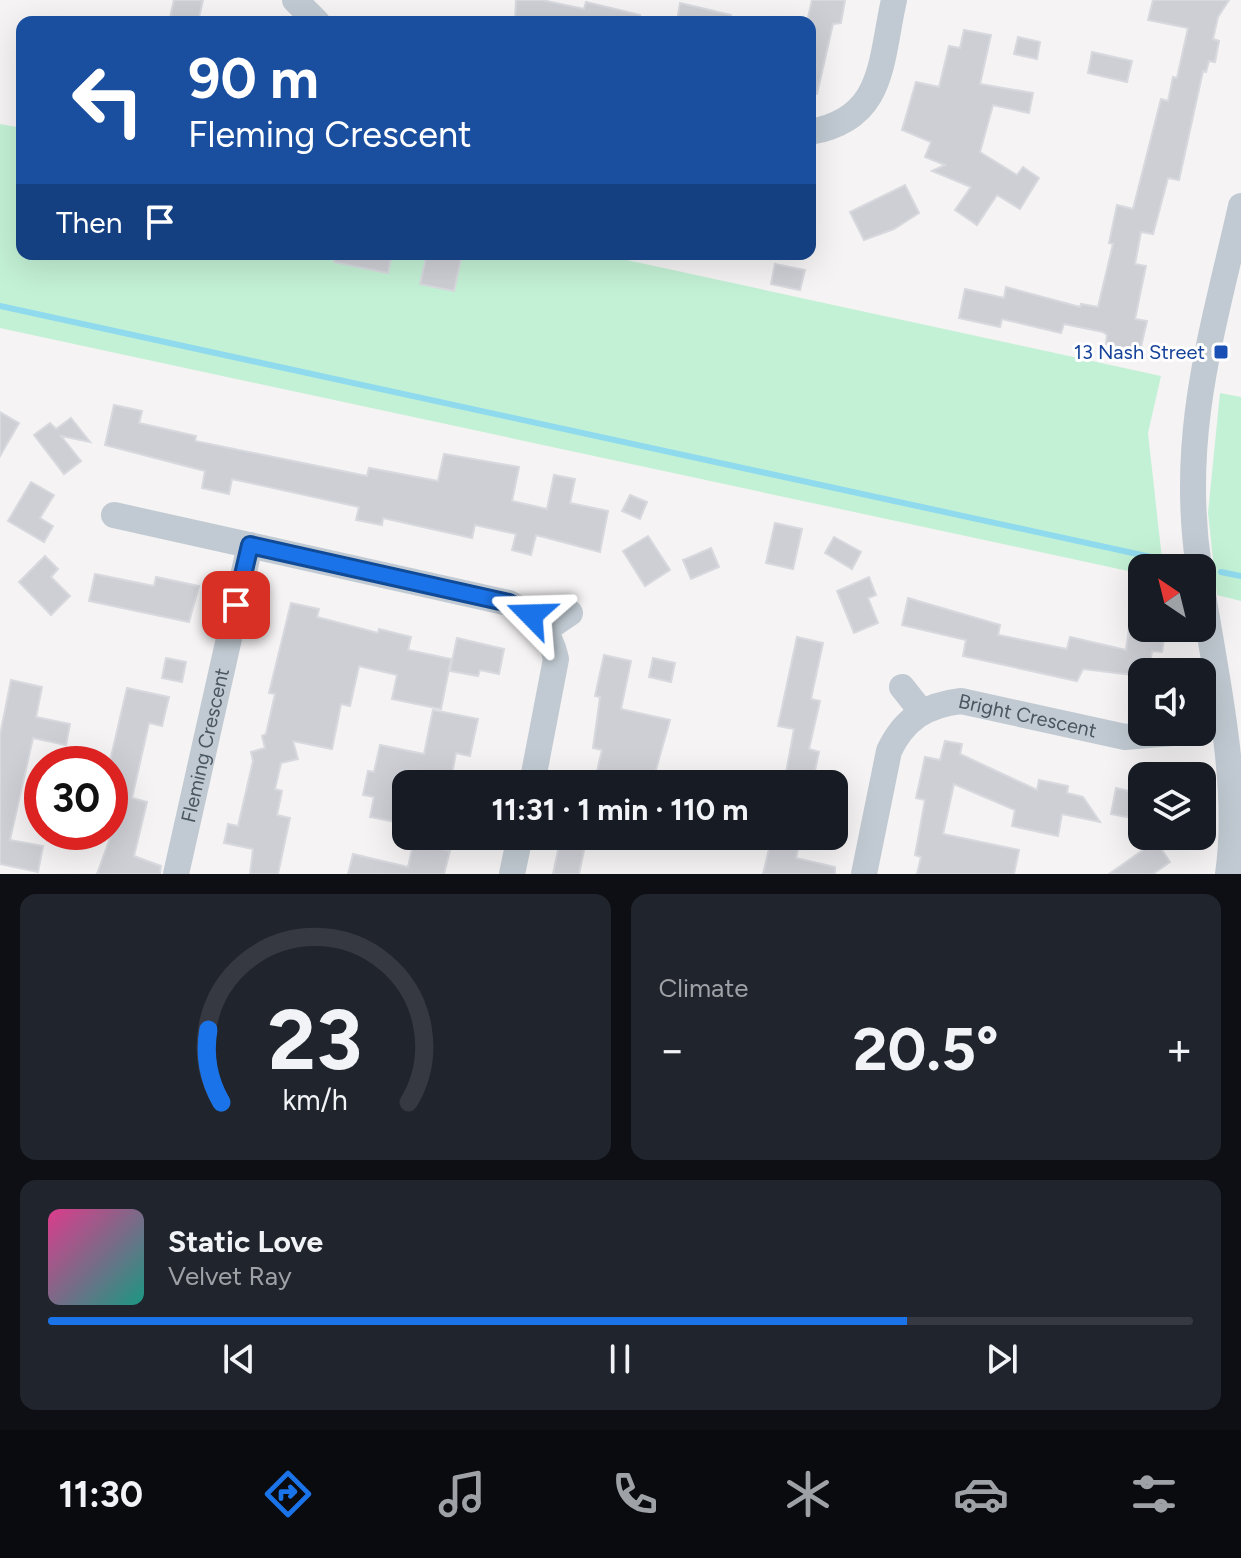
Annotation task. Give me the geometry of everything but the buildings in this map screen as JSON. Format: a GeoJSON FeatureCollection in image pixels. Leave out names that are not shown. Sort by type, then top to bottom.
{"type":"FeatureCollection","features":[{"type":"Feature","properties":{"kind":"street"},"geometry":{"type":"LineString","coordinates":[[295,0],[311,16]]}},
{"type":"Feature","properties":{"kind":"street"},"geometry":{"type":"LineString","coordinates":[[816,131],[833,128],[861,111],[874,88],[894,0]]}},
{"type":"Feature","properties":{"kind":"street"},"geometry":{"type":"LineString","coordinates":[[1197,554],[1190,494],[1198,395],[1241,206]]}},
{"type":"Feature","properties":{"kind":"street"},"geometry":{"type":"LineString","coordinates":[[114,515],[509,603],[531,615],[553,642],[556,667],[535,770]]}},
{"type":"Feature","properties":{"kind":"street","name":"Fleming Crescent"},"geometry":{"type":"LineString","coordinates":[[176,874],[250,545]]}},
{"type":"Feature","properties":{"kind":"street"},"geometry":{"type":"LineString","coordinates":[[545,630],[570,613]]}},
{"type":"Feature","properties":{"kind":"street"},"geometry":{"type":"LineString","coordinates":[[864,874],[889,751],[897,735],[921,711],[902,687]]}},
{"type":"Feature","properties":{"kind":"street","name":"Bright Crescent"},"geometry":{"type":"LineString","coordinates":[[921,711],[939,704],[961,701],[1128,737]]}},
{"type":"Feature","properties":{"kind":"street"},"geometry":{"type":"LineString","coordinates":[[1216,740],[1233,803],[1228,874]]}},
{"type":"Feature","properties":{"kind":"street"},"geometry":{"type":"LineString","coordinates":[[512,874],[517,850]]}},
{"type":"Feature","properties":{"kind":"green space"},"geometry":{"type":"Polygon","coordinates":[[[0,124],[16,127],[16,260],[627,260],[1161,376],[1148,433],[1161,554],[1128,554],[1128,571],[0,328],[0,124]]]}},
{"type":"Feature","properties":{"kind":"green space"},"geometry":{"type":"Polygon","coordinates":[[[1220,393],[1241,397],[1241,601],[1217,595],[1216,554],[1212,554],[1208,513],[1220,393]]]}},
{"type":"Feature","properties":{"kind":"waterway"},"geometry":{"type":"LineString","coordinates":[[0,306],[1137,554]]}},
{"type":"Feature","properties":{"kind":"waterway"},"geometry":{"type":"LineString","coordinates":[[1221,572],[1241,576]]}},
{"type":"Feature","properties":{"kind":"place","name":"13 Nash Street"},"geometry":{"type":"Point","coordinates":[1221,352]}},
{"type":"Feature","properties":{"kind":"route"},"geometry":{"type":"LineString","coordinates":[[236,605],[250,545],[509,603],[531,615]]}}]}
